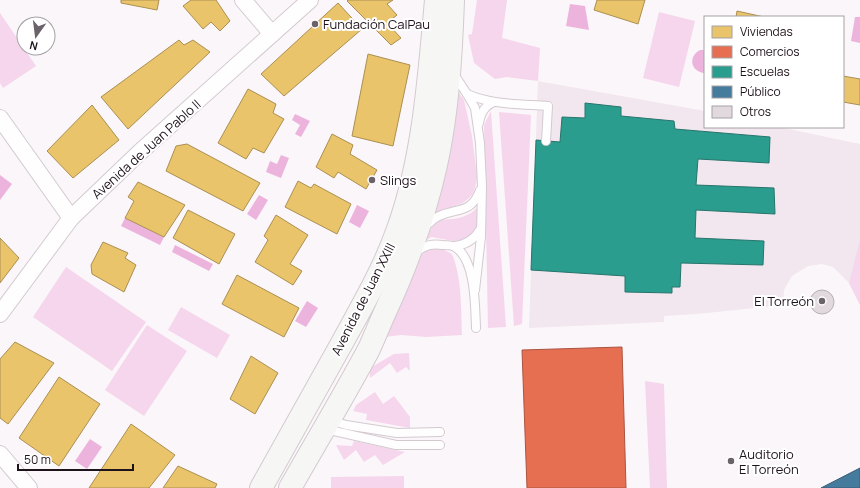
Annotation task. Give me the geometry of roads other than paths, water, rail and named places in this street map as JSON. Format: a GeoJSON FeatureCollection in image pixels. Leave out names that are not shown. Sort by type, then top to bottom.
{"type":"FeatureCollection","features":[{"type":"Feature","properties":{"kind":"main road","name":"Avenida de Juan XXIII"},"geometry":{"type":"LineString","coordinates":[[261,488],[373,287],[398,229],[406,205],[419,150],[436,0]]}},
{"type":"Feature","properties":{"kind":"main road"},"geometry":{"type":"LineString","coordinates":[[450,52],[453,0]]}},
{"type":"Feature","properties":{"kind":"main road","name":"Avenida de Juan XXIII"},"geometry":{"type":"LineString","coordinates":[[290,488],[370,347],[409,256],[436,166],[441,141],[450,52]]}},
{"type":"Feature","properties":{"kind":"street"},"geometry":{"type":"LineString","coordinates":[[243,0],[272,34]]}},
{"type":"Feature","properties":{"kind":"street","name":"Avenida de Juan Pablo II"},"geometry":{"type":"LineString","coordinates":[[0,314],[71,218],[140,152],[310,0]]}},
{"type":"Feature","properties":{"kind":"street"},"geometry":{"type":"LineString","coordinates":[[0,118],[71,218]]}},
{"type":"Feature","properties":{"kind":"street"},"geometry":{"type":"LineString","coordinates":[[0,454],[29,488]]}},
{"type":"Feature","properties":{"kind":"lane"},"geometry":{"type":"LineString","coordinates":[[450,52],[454,74],[475,108],[478,128],[482,186],[482,227],[481,249],[475,290],[476,328]]}},
{"type":"Feature","properties":{"kind":"lane"},"geometry":{"type":"LineString","coordinates":[[467,94],[494,102],[548,106],[546,141]]}},
{"type":"Feature","properties":{"kind":"lane"},"geometry":{"type":"LineString","coordinates":[[478,128],[482,111],[488,104],[494,102]]}},
{"type":"Feature","properties":{"kind":"lane"},"geometry":{"type":"LineString","coordinates":[[417,232],[436,218],[463,210],[472,205],[478,197],[482,186]]}},
{"type":"Feature","properties":{"kind":"lane"},"geometry":{"type":"LineString","coordinates":[[409,256],[431,244],[461,246],[477,236],[482,227]]}},
{"type":"Feature","properties":{"kind":"lane"},"geometry":{"type":"LineString","coordinates":[[454,246],[462,253],[468,265],[475,290]]}},
{"type":"Feature","properties":{"kind":"lane"},"geometry":{"type":"LineString","coordinates":[[326,424],[346,425],[397,433],[440,432]]}},
{"type":"Feature","properties":{"kind":"lane"},"geometry":{"type":"LineString","coordinates":[[326,424],[396,445],[440,445]]}},
{"type":"Feature","properties":{"kind":"place","name":"Fundación CalPau"},"geometry":{"type":"Point","coordinates":[315,24]}},
{"type":"Feature","properties":{"kind":"place","name":"Slings"},"geometry":{"type":"Point","coordinates":[372,180]}},
{"type":"Feature","properties":{"kind":"place","name":"El Torreón"},"geometry":{"type":"Point","coordinates":[822,301]}},
{"type":"Feature","properties":{"kind":"place","name":"Auditorio El Torreón"},"geometry":{"type":"Point","coordinates":[731,461]}}]}
